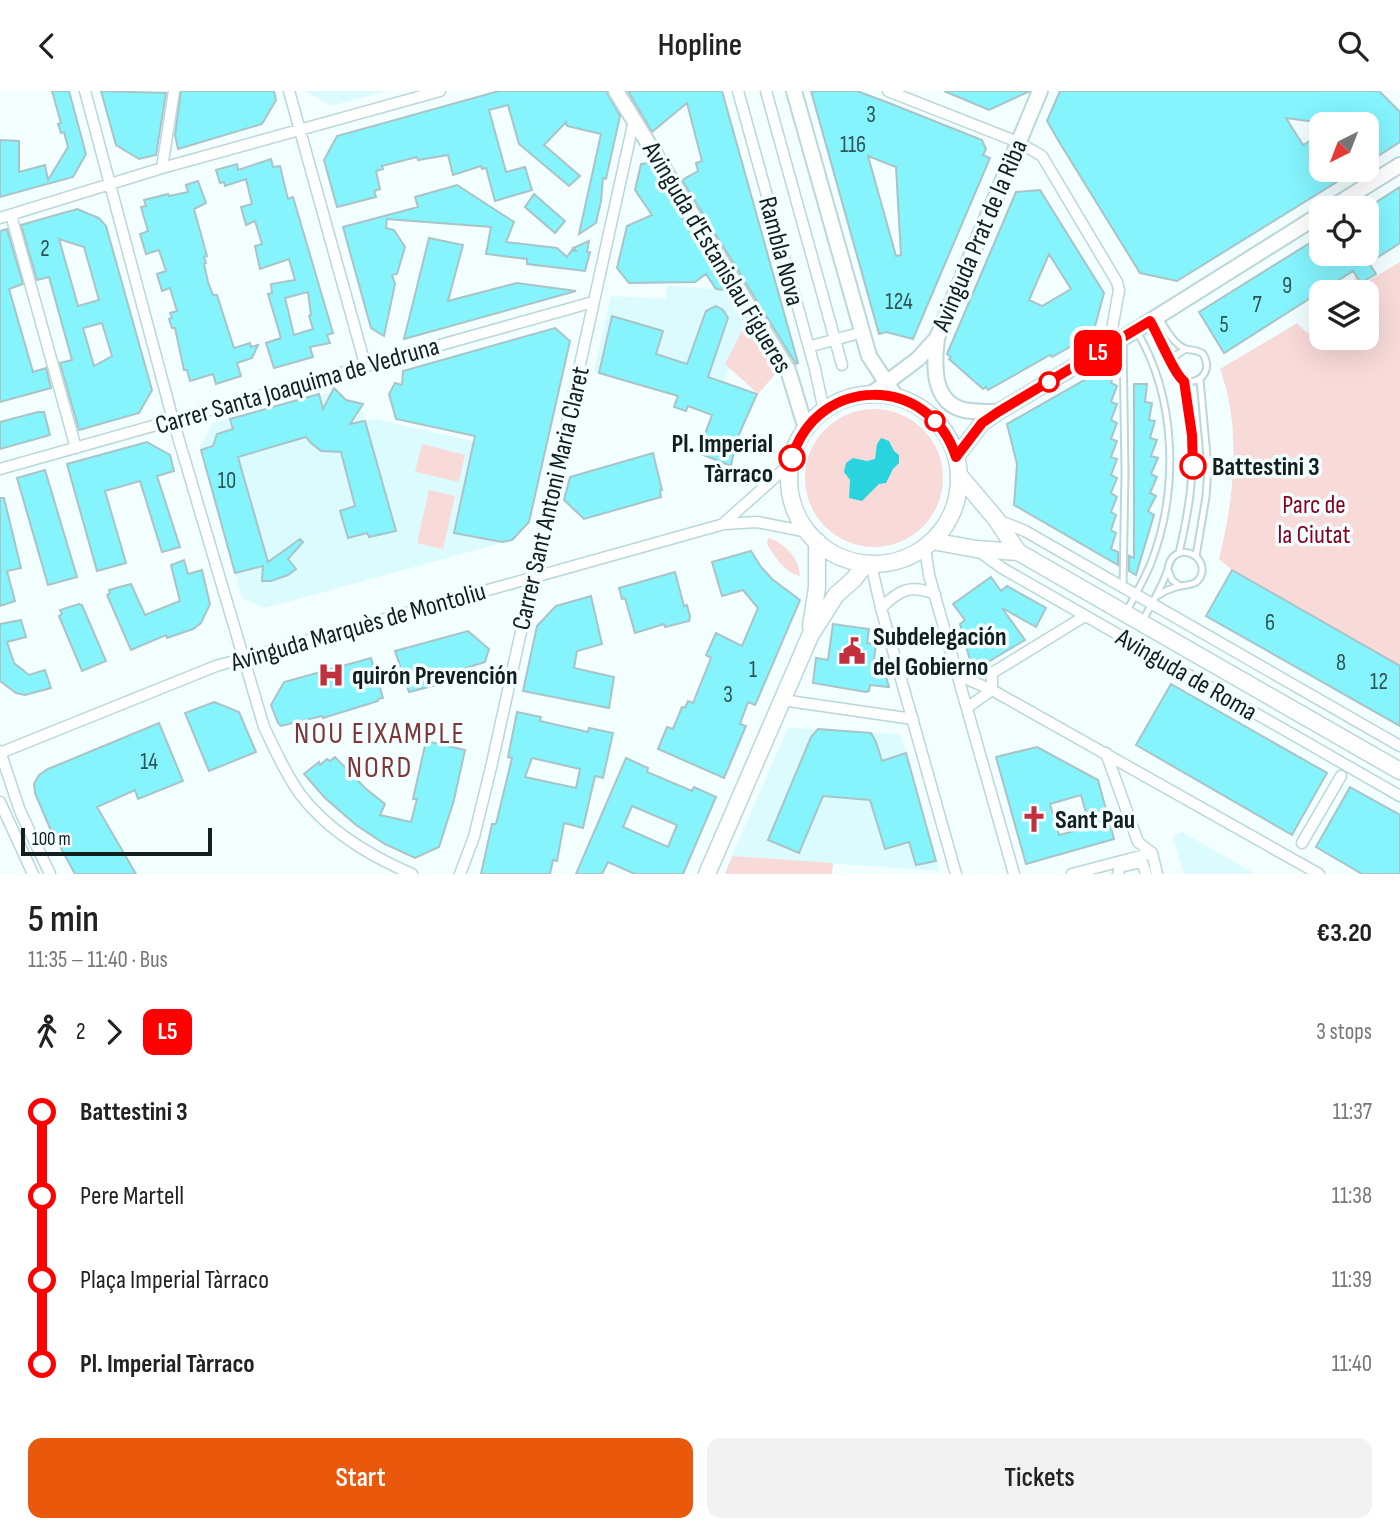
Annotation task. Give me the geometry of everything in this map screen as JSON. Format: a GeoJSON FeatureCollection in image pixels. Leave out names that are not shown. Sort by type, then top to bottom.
{"type":"FeatureCollection","features":[{"type":"Feature","properties":{"kind":"main road"},"geometry":{"type":"LineString","coordinates":[[870,395],[895,397],[921,408],[947,436],[956,457],[959,475],[953,511],[944,527],[929,544],[903,559],[869,564],[837,555],[813,537],[793,505],[790,484],[795,449],[806,429],[824,411],[845,400],[870,395]]}},
{"type":"Feature","properties":{"kind":"main road","name":"Avinguda de Roma"},"geometry":{"type":"LineString","coordinates":[[959,475],[996,519],[1018,552]]}},
{"type":"Feature","properties":{"kind":"main road"},"geometry":{"type":"LineString","coordinates":[[810,636],[817,588],[813,537]]}},
{"type":"Feature","properties":{"kind":"main road","name":"Avinguda de Roma"},"geometry":{"type":"LineString","coordinates":[[929,544],[1018,552],[1400,771]]}},
{"type":"Feature","properties":{"kind":"main road"},"geometry":{"type":"LineString","coordinates":[[707,874],[810,636],[836,595],[869,564]]}},
{"type":"Feature","properties":{"kind":"street"},"geometry":{"type":"LineString","coordinates":[[85,91],[173,420],[264,727],[299,793],[321,818],[351,842],[412,874]]}},
{"type":"Feature","properties":{"kind":"street"},"geometry":{"type":"LineString","coordinates":[[289,91],[365,365]]}},
{"type":"Feature","properties":{"kind":"street"},"geometry":{"type":"LineString","coordinates":[[76,448],[5,216],[111,183],[440,91]]}},
{"type":"Feature","properties":{"kind":"street","name":"Avinguda d'Estanislau Figueres"},"geometry":{"type":"LineString","coordinates":[[616,91],[788,370],[806,429]]}},
{"type":"Feature","properties":{"kind":"street","name":"Rambla Nova"},"geometry":{"type":"LineString","coordinates":[[738,91],[815,369],[824,411]]}},
{"type":"Feature","properties":{"kind":"street","name":"Rambla Nova"},"geometry":{"type":"LineString","coordinates":[[766,91],[842,365]]}},
{"type":"Feature","properties":{"kind":"street","name":"Rambla Nova"},"geometry":{"type":"LineString","coordinates":[[794,91],[864,342],[869,356],[895,397]]}},
{"type":"Feature","properties":{"kind":"street"},"geometry":{"type":"LineString","coordinates":[[888,91],[1018,142],[1042,156],[1119,290],[1109,346]]}},
{"type":"Feature","properties":{"kind":"street","name":"Avinguda Prat de la Riba"},"geometry":{"type":"LineString","coordinates":[[870,395],[918,359],[937,338],[1041,91]]}},
{"type":"Feature","properties":{"kind":"street"},"geometry":{"type":"LineString","coordinates":[[162,169],[171,92]]}},
{"type":"Feature","properties":{"kind":"street","name":"Carrer Sant Antoni Maria Claret"},"geometry":{"type":"LineString","coordinates":[[460,874],[474,837],[492,763],[634,120]]}},
{"type":"Feature","properties":{"kind":"street"},"geometry":{"type":"LineString","coordinates":[[1350,196],[1400,165]]}},
{"type":"Feature","properties":{"kind":"street"},"geometry":{"type":"LineString","coordinates":[[956,457],[982,423],[998,412],[1130,334],[1309,222]]}},
{"type":"Feature","properties":{"kind":"street","name":"Carrer Santa Joaquima de Vedruna"},"geometry":{"type":"LineString","coordinates":[[0,469],[593,302]]}},
{"type":"Feature","properties":{"kind":"street"},"geometry":{"type":"LineString","coordinates":[[815,345],[856,334]]}},
{"type":"Feature","properties":{"kind":"street"},"geometry":{"type":"LineString","coordinates":[[937,338],[934,364],[936,376],[948,402],[966,411],[998,412]]}},
{"type":"Feature","properties":{"kind":"street","name":"Avinguda Marquès de Montoliu"},"geometry":{"type":"LineString","coordinates":[[724,524],[791,463]]}},
{"type":"Feature","properties":{"kind":"street","name":"Avinguda de Roma"},"geometry":{"type":"LineString","coordinates":[[996,519],[1025,531],[1136,594],[1154,599],[1400,745]]}},
{"type":"Feature","properties":{"kind":"street","name":"Avinguda Marquès de Montoliu"},"geometry":{"type":"LineString","coordinates":[[0,752],[216,666],[724,524],[757,522],[813,537]]}},
{"type":"Feature","properties":{"kind":"street"},"geometry":{"type":"LineString","coordinates":[[929,544],[935,594],[1014,874]]}},
{"type":"Feature","properties":{"kind":"street","name":"Avinguda de Roma"},"geometry":{"type":"LineString","coordinates":[[976,549],[1002,568],[1400,796]]}},
{"type":"Feature","properties":{"kind":"street"},"geometry":{"type":"LineString","coordinates":[[869,564],[956,874]]}},
{"type":"Feature","properties":{"kind":"street"},"geometry":{"type":"LineString","coordinates":[[881,608],[893,595],[911,589],[921,588],[935,594]]}},
{"type":"Feature","properties":{"kind":"street"},"geometry":{"type":"LineString","coordinates":[[992,690],[992,673],[1086,616]]}},
{"type":"Feature","properties":{"kind":"street"},"geometry":{"type":"LineString","coordinates":[[960,677],[992,690],[1319,874]]}},
{"type":"Feature","properties":{"kind":"street"},"geometry":{"type":"LineString","coordinates":[[968,707],[992,690]]}},
{"type":"Feature","properties":{"kind":"street"},"geometry":{"type":"LineString","coordinates":[[782,700],[913,719]]}},
{"type":"Feature","properties":{"kind":"street"},"geometry":{"type":"LineString","coordinates":[[0,752],[20,811],[50,874]]}},
{"type":"Feature","properties":{"kind":"street"},"geometry":{"type":"LineString","coordinates":[[1106,753],[1138,842],[1152,853],[1157,874]]}},
{"type":"Feature","properties":{"kind":"street"},"geometry":{"type":"LineString","coordinates":[[1302,843],[1341,776]]}},
{"type":"Feature","properties":{"kind":"street"},"geometry":{"type":"LineString","coordinates":[[0,802],[33,874]]}},
{"type":"Feature","properties":{"kind":"street"},"geometry":{"type":"LineString","coordinates":[[1072,874],[1111,869],[1152,853]]}},
{"type":"Feature","properties":{"kind":"street"},"geometry":{"type":"LineString","coordinates":[[1118,874],[1120,867],[1140,862],[1146,874]]}},
{"type":"Feature","properties":{"kind":"lane"},"geometry":{"type":"LineString","coordinates":[[1154,319],[1174,340],[1186,349],[1198,350],[1206,359],[1207,370],[1200,380],[1184,381],[1176,375],[1154,319]]}},
{"type":"Feature","properties":{"kind":"lane"},"geometry":{"type":"LineString","coordinates":[[1123,586],[1130,334]]}},
{"type":"Feature","properties":{"kind":"lane"},"geometry":{"type":"LineString","coordinates":[[1125,613],[1151,562],[1161,529],[1169,461],[1164,405],[1157,377],[1149,351],[1130,334]]}},
{"type":"Feature","properties":{"kind":"lane"},"geometry":{"type":"LineString","coordinates":[[1173,365],[1177,355],[1186,349]]}},
{"type":"Feature","properties":{"kind":"lane"},"geometry":{"type":"LineString","coordinates":[[1154,599],[1180,586],[1191,585],[1200,577],[1202,566],[1196,556],[1208,467],[1200,380]]}},
{"type":"Feature","properties":{"kind":"lane"},"geometry":{"type":"LineString","coordinates":[[1179,553],[1193,466],[1192,435],[1184,381]]}},
{"type":"Feature","properties":{"kind":"lane"},"geometry":{"type":"LineString","coordinates":[[1141,623],[1168,570],[1170,560],[1185,552],[1196,556]]}},
{"type":"Feature","properties":{"kind":"lane"},"geometry":{"type":"LineString","coordinates":[[1168,570],[1171,580],[1180,586]]}},
{"type":"Feature","properties":{"kind":"shaded area"},"geometry":{"type":"Polygon","coordinates":[[[305,91],[386,91],[331,106],[305,91]]]}},
{"type":"Feature","properties":{"kind":"shaded area"},"geometry":{"type":"Polygon","coordinates":[[[667,286],[729,290],[747,321],[725,364],[729,368],[715,407],[594,372],[611,296],[666,299],[667,286]]]}},
{"type":"Feature","properties":{"kind":"shaded area"},"geometry":{"type":"Polygon","coordinates":[[[336,391],[346,400],[360,404],[365,421],[375,419],[543,457],[512,540],[265,608],[242,598],[200,447],[213,423],[336,391]]]}},
{"type":"Feature","properties":{"kind":"shaded area"},"geometry":{"type":"Polygon","coordinates":[[[788,728],[901,736],[939,871],[732,856],[788,728]]]}},
{"type":"Feature","properties":{"kind":"shaded area"},"geometry":{"type":"Polygon","coordinates":[[[1182,832],[1255,874],[1184,874],[1173,836],[1182,832]]]}},
{"type":"Feature","properties":{"kind":"green space","name":"Parc de la Ciutat"},"geometry":{"type":"Polygon","coordinates":[[[1400,262],[1400,666],[1232,570],[1219,559],[1229,512],[1233,464],[1231,415],[1220,369],[1297,323],[1307,333],[1309,332],[1309,350],[1379,350],[1379,280],[1370,280],[1400,262]]]}},
{"type":"Feature","properties":{"kind":"green space"},"geometry":{"type":"Polygon","coordinates":[[[747,321],[778,371],[758,394],[725,364],[747,321]]]}},
{"type":"Feature","properties":{"kind":"green space"},"geometry":{"type":"Polygon","coordinates":[[[874,409],[901,414],[923,429],[938,451],[943,478],[938,505],[923,527],[901,542],[874,547],[847,542],[825,527],[810,505],[805,478],[810,451],[825,429],[847,414],[874,409]]]}},
{"type":"Feature","properties":{"kind":"green space"},"geometry":{"type":"Polygon","coordinates":[[[422,444],[465,455],[459,482],[415,472],[422,444]]]}},
{"type":"Feature","properties":{"kind":"green space"},"geometry":{"type":"Polygon","coordinates":[[[429,490],[455,496],[443,549],[417,543],[429,490]]]}},
{"type":"Feature","properties":{"kind":"green space"},"geometry":{"type":"Polygon","coordinates":[[[768,538],[780,543],[790,552],[797,563],[800,576],[781,564],[767,544],[768,538]]]}},
{"type":"Feature","properties":{"kind":"green space"},"geometry":{"type":"Polygon","coordinates":[[[732,856],[833,863],[832,874],[725,874],[732,856]]]}},
{"type":"Feature","properties":{"kind":"water"},"geometry":{"type":"Polygon","coordinates":[[[881,438],[889,441],[899,455],[899,463],[886,483],[879,484],[862,501],[849,498],[850,480],[844,472],[846,463],[853,458],[867,461],[875,459],[877,444],[881,438]]]}},
{"type":"Feature","properties":{"kind":"building"},"geometry":{"type":"Polygon","coordinates":[[[52,91],[69,91],[86,154],[73,177],[0,197],[0,140],[19,141],[19,172],[45,165],[48,180],[68,147],[64,132],[61,133],[58,124],[61,123],[52,91]]]}},
{"type":"Feature","properties":{"kind":"building"},"geometry":{"type":"Polygon","coordinates":[[[101,91],[166,93],[156,155],[139,159],[116,145],[101,91]]]}},
{"type":"Feature","properties":{"kind":"building"},"geometry":{"type":"Polygon","coordinates":[[[181,91],[274,91],[276,100],[262,124],[178,149],[175,135],[181,91]]]}},
{"type":"Feature","properties":{"kind":"building"},"geometry":{"type":"Polygon","coordinates":[[[499,91],[606,91],[620,116],[606,179],[603,178],[596,223],[579,234],[601,134],[567,126],[566,122],[544,145],[580,176],[569,186],[519,144],[508,105],[489,110],[506,172],[525,167],[532,190],[495,201],[486,168],[482,169],[481,166],[453,175],[448,155],[418,160],[417,157],[382,166],[383,169],[376,171],[380,189],[374,191],[376,197],[337,207],[324,160],[337,136],[499,91]]]}},
{"type":"Feature","properties":{"kind":"building"},"geometry":{"type":"Polygon","coordinates":[[[628,91],[722,91],[798,363],[796,364],[682,180],[698,171],[696,163],[702,161],[687,103],[652,132],[628,91]]]}},
{"type":"Feature","properties":{"kind":"building"},"geometry":{"type":"Polygon","coordinates":[[[811,91],[857,91],[982,140],[986,149],[983,155],[990,158],[913,339],[886,332],[879,334],[811,91]],[[868,156],[896,256],[901,255],[896,167],[868,156]]]}},
{"type":"Feature","properties":{"kind":"building"},"geometry":{"type":"Polygon","coordinates":[[[944,91],[1030,91],[989,110],[944,91]]]}},
{"type":"Feature","properties":{"kind":"building"},"geometry":{"type":"Polygon","coordinates":[[[1060,91],[1379,91],[1400,112],[1400,142],[1379,155],[1379,112],[1309,112],[1309,121],[1286,118],[1303,145],[1309,141],[1309,182],[1337,182],[1314,196],[1309,196],[1309,199],[1177,281],[1140,273],[1047,121],[1060,91]]]}},
{"type":"Feature","properties":{"kind":"building"},"geometry":{"type":"Polygon","coordinates":[[[271,159],[273,167],[280,166],[288,199],[293,197],[333,333],[327,335],[330,343],[310,347],[313,357],[274,368],[266,343],[281,338],[268,294],[272,293],[271,284],[295,280],[289,259],[260,269],[255,246],[262,244],[255,221],[246,225],[241,207],[252,204],[246,179],[225,186],[224,182],[220,183],[216,170],[237,164],[238,170],[271,159]],[[308,292],[285,298],[294,335],[313,329],[309,316],[308,292]]]}},
{"type":"Feature","properties":{"kind":"building"},"geometry":{"type":"Polygon","coordinates":[[[649,163],[727,290],[716,289],[706,274],[695,282],[629,283],[617,268],[627,226],[652,215],[635,190],[641,164],[649,163]]]}},
{"type":"Feature","properties":{"kind":"building"},"geometry":{"type":"Polygon","coordinates":[[[198,181],[206,203],[194,209],[207,256],[204,257],[204,264],[208,282],[213,295],[217,295],[234,348],[250,343],[251,347],[258,345],[252,358],[237,363],[241,376],[216,384],[213,374],[190,381],[187,370],[184,370],[175,328],[172,328],[169,319],[172,318],[170,313],[177,311],[170,288],[162,291],[157,274],[166,271],[159,250],[146,254],[140,234],[148,231],[141,207],[146,206],[144,200],[188,192],[186,185],[198,181]]]}},
{"type":"Feature","properties":{"kind":"building"},"geometry":{"type":"Polygon","coordinates":[[[457,185],[514,222],[506,242],[557,248],[567,257],[572,250],[576,251],[573,248],[589,241],[587,252],[590,252],[585,271],[527,264],[527,259],[486,254],[491,227],[387,219],[386,228],[394,230],[405,247],[397,274],[392,275],[395,284],[384,336],[371,328],[343,227],[418,207],[415,197],[457,185]]]}},
{"type":"Feature","properties":{"kind":"building"},"geometry":{"type":"Polygon","coordinates":[[[1400,187],[1400,243],[1379,257],[1379,200],[1400,187]]]}},
{"type":"Feature","properties":{"kind":"building"},"geometry":{"type":"Polygon","coordinates":[[[1040,190],[1104,293],[1094,330],[1083,336],[1084,339],[988,390],[986,387],[983,389],[949,359],[951,357],[947,354],[1016,192],[1040,190]],[[1049,254],[1029,300],[1042,306],[1071,289],[1049,254]]]}},
{"type":"Feature","properties":{"kind":"building"},"geometry":{"type":"Polygon","coordinates":[[[534,194],[565,221],[555,233],[525,207],[534,194]]]}},
{"type":"Feature","properties":{"kind":"building"},"geometry":{"type":"Polygon","coordinates":[[[77,209],[99,218],[106,226],[152,390],[139,413],[79,430],[60,363],[72,360],[49,277],[37,280],[21,225],[77,209]],[[59,239],[78,306],[99,300],[84,247],[59,239]],[[102,323],[83,328],[94,366],[112,356],[102,323]]]}},
{"type":"Feature","properties":{"kind":"building"},"geometry":{"type":"Polygon","coordinates":[[[7,229],[23,284],[9,289],[33,372],[46,368],[51,388],[0,402],[0,231],[7,229]]]}},
{"type":"Feature","properties":{"kind":"building"},"geometry":{"type":"Polygon","coordinates":[[[429,238],[463,245],[448,301],[517,283],[576,291],[404,339],[429,238]]]}},
{"type":"Feature","properties":{"kind":"building"},"geometry":{"type":"Polygon","coordinates":[[[1309,243],[1309,266],[1371,266],[1376,274],[1366,280],[1359,280],[1353,271],[1339,280],[1309,280],[1309,299],[1224,353],[1199,312],[1309,243]]]}},
{"type":"Feature","properties":{"kind":"building"},"geometry":{"type":"Polygon","coordinates":[[[716,306],[723,310],[728,318],[708,377],[757,394],[736,441],[731,466],[698,453],[712,415],[688,406],[686,411],[674,407],[678,396],[599,373],[612,316],[663,331],[656,354],[687,364],[706,311],[716,306]]]}},
{"type":"Feature","properties":{"kind":"building"},"geometry":{"type":"Polygon","coordinates":[[[555,328],[570,341],[529,522],[512,540],[502,542],[454,533],[475,436],[396,419],[389,394],[395,383],[402,385],[403,371],[555,328]]]}},
{"type":"Feature","properties":{"kind":"building"},"geometry":{"type":"Polygon","coordinates":[[[1118,361],[1111,383],[1117,386],[1111,402],[1117,404],[1111,420],[1117,423],[1111,439],[1117,441],[1111,457],[1117,459],[1111,475],[1117,478],[1111,493],[1117,497],[1111,512],[1116,515],[1111,530],[1116,533],[1111,549],[1118,552],[1118,565],[1014,505],[1017,464],[1007,424],[1118,361]]]}},
{"type":"Feature","properties":{"kind":"building"},"geometry":{"type":"Polygon","coordinates":[[[1134,384],[1147,384],[1145,402],[1152,403],[1149,420],[1155,421],[1150,438],[1157,440],[1151,456],[1158,458],[1151,474],[1157,477],[1150,493],[1156,496],[1148,511],[1154,515],[1136,575],[1129,571],[1129,556],[1134,558],[1134,384]]]}},
{"type":"Feature","properties":{"kind":"building"},"geometry":{"type":"Polygon","coordinates":[[[334,388],[346,400],[363,404],[350,424],[365,421],[396,531],[369,537],[367,533],[348,538],[340,511],[355,506],[341,452],[321,451],[306,437],[238,457],[268,562],[300,539],[303,542],[288,559],[296,569],[271,581],[262,581],[263,566],[235,573],[201,450],[213,446],[217,434],[233,429],[230,419],[319,394],[323,409],[334,388]]]}},
{"type":"Feature","properties":{"kind":"building"},"geometry":{"type":"Polygon","coordinates":[[[44,412],[50,435],[0,449],[0,422],[44,412]]]}},
{"type":"Feature","properties":{"kind":"building"},"geometry":{"type":"Polygon","coordinates":[[[147,442],[170,455],[174,471],[157,476],[180,547],[162,552],[140,481],[105,491],[126,563],[97,571],[67,464],[147,442]]]}},
{"type":"Feature","properties":{"kind":"building"},"geometry":{"type":"Polygon","coordinates":[[[653,453],[662,490],[661,497],[584,519],[564,500],[570,477],[653,453]]]}},
{"type":"Feature","properties":{"kind":"building"},"geometry":{"type":"Polygon","coordinates":[[[45,470],[77,577],[48,585],[17,478],[45,470]]]}},
{"type":"Feature","properties":{"kind":"building"},"geometry":{"type":"Polygon","coordinates":[[[0,498],[4,498],[21,568],[7,571],[15,601],[0,606],[0,498]]]}},
{"type":"Feature","properties":{"kind":"building"},"geometry":{"type":"Polygon","coordinates":[[[751,551],[772,579],[800,600],[755,705],[748,702],[740,724],[746,726],[724,778],[658,749],[667,727],[673,729],[682,707],[685,708],[688,701],[693,703],[711,658],[706,655],[716,633],[742,646],[758,608],[743,590],[722,596],[712,562],[751,551]]]}},
{"type":"Feature","properties":{"kind":"building"},"geometry":{"type":"Polygon","coordinates":[[[184,560],[188,574],[202,570],[210,604],[201,623],[193,629],[167,638],[166,635],[131,650],[107,595],[109,590],[131,584],[145,615],[180,601],[171,565],[184,560]]]}},
{"type":"Feature","properties":{"kind":"building"},"geometry":{"type":"Polygon","coordinates":[[[1232,570],[1400,666],[1400,726],[1206,616],[1232,570]]]}},
{"type":"Feature","properties":{"kind":"building"},"geometry":{"type":"Polygon","coordinates":[[[675,572],[684,606],[687,605],[689,621],[665,627],[664,624],[635,633],[625,598],[622,599],[619,588],[675,572]]]}},
{"type":"Feature","properties":{"kind":"building"},"geometry":{"type":"Polygon","coordinates":[[[991,577],[1001,591],[1007,586],[1046,608],[1036,627],[1002,608],[1025,640],[973,671],[960,624],[965,620],[953,604],[991,577]]]}},
{"type":"Feature","properties":{"kind":"building"},"geometry":{"type":"Polygon","coordinates":[[[591,596],[602,644],[577,651],[574,668],[614,677],[609,708],[523,691],[537,626],[556,606],[591,596]]]}},
{"type":"Feature","properties":{"kind":"building"},"geometry":{"type":"Polygon","coordinates":[[[82,605],[106,661],[82,671],[59,616],[62,614],[60,610],[82,605]]]}},
{"type":"Feature","properties":{"kind":"building"},"geometry":{"type":"Polygon","coordinates":[[[21,620],[26,637],[7,642],[14,663],[29,675],[45,670],[51,688],[25,695],[16,693],[0,681],[0,624],[21,620]]]}},
{"type":"Feature","properties":{"kind":"building","name":"Subdelegación del Gobierno"},"geometry":{"type":"Polygon","coordinates":[[[833,624],[869,629],[867,643],[876,644],[873,667],[884,669],[889,687],[870,685],[869,691],[866,692],[813,683],[816,658],[828,660],[833,624]]]}},
{"type":"Feature","properties":{"kind":"building"},"geometry":{"type":"Polygon","coordinates":[[[468,631],[489,649],[485,662],[457,673],[458,678],[452,681],[409,692],[395,651],[468,631]]]}},
{"type":"Feature","properties":{"kind":"building"},"geometry":{"type":"Polygon","coordinates":[[[371,658],[383,698],[323,718],[322,716],[281,726],[278,723],[271,705],[284,682],[371,658]]]}},
{"type":"Feature","properties":{"kind":"building"},"geometry":{"type":"Polygon","coordinates":[[[1171,684],[1327,773],[1292,835],[1136,745],[1171,684]]]}},
{"type":"Feature","properties":{"kind":"building"},"geometry":{"type":"Polygon","coordinates":[[[214,702],[239,712],[256,752],[209,771],[185,713],[214,702]]]}},
{"type":"Feature","properties":{"kind":"building"},"geometry":{"type":"Polygon","coordinates":[[[517,712],[541,717],[540,721],[588,732],[589,728],[613,733],[603,778],[595,776],[583,828],[564,823],[557,861],[553,860],[550,874],[481,874],[492,824],[496,824],[512,758],[508,757],[517,712]],[[532,758],[525,777],[576,788],[580,769],[532,758]]]}},
{"type":"Feature","properties":{"kind":"building"},"geometry":{"type":"Polygon","coordinates":[[[159,723],[183,781],[138,799],[135,790],[97,807],[136,874],[75,874],[35,793],[34,784],[39,775],[159,723]]]}},
{"type":"Feature","properties":{"kind":"building"},"geometry":{"type":"Polygon","coordinates":[[[818,729],[871,733],[882,761],[906,753],[936,861],[916,865],[909,842],[885,849],[870,800],[823,796],[799,853],[768,840],[811,737],[818,729]]]}},
{"type":"Feature","properties":{"kind":"building"},"geometry":{"type":"Polygon","coordinates":[[[426,741],[465,750],[454,800],[439,847],[415,858],[385,844],[356,825],[325,798],[304,774],[319,762],[320,765],[335,757],[385,804],[380,815],[411,822],[417,799],[413,799],[426,741]]]}},
{"type":"Feature","properties":{"kind":"building"},"geometry":{"type":"Polygon","coordinates":[[[1037,747],[1098,780],[1114,839],[1026,864],[996,757],[1037,747]],[[1081,795],[1050,804],[1059,835],[1090,827],[1081,795]]]}},
{"type":"Feature","properties":{"kind":"building"},"geometry":{"type":"Polygon","coordinates":[[[626,758],[648,768],[647,772],[692,791],[694,787],[716,797],[683,874],[635,874],[608,862],[602,874],[576,874],[626,758]],[[632,806],[623,827],[668,847],[677,825],[632,806]]]}},
{"type":"Feature","properties":{"kind":"building"},"geometry":{"type":"Polygon","coordinates":[[[1350,787],[1400,815],[1400,874],[1362,874],[1316,847],[1350,787]]]}},
{"type":"Feature","properties":{"kind":"bus line","name":"L5"},"geometry":{"type":"LineString","coordinates":[[792,458],[803,433],[819,415],[845,400],[870,395],[895,397],[921,408],[944,432],[956,457],[982,423],[1150,321],[1166,348],[1176,375],[1184,381],[1192,435],[1193,466]]}},
{"type":"Feature","properties":{"kind":"place","name":"Pl. Imperial Tàrraco"},"geometry":{"type":"Point","coordinates":[792,458]}},
{"type":"Feature","properties":{"kind":"place","name":"Battestini 3"},"geometry":{"type":"Point","coordinates":[1193,466]}},
{"type":"Feature","properties":{"kind":"place","name":"Subdelegación del Gobierno"},"geometry":{"type":"Point","coordinates":[852,651]}},
{"type":"Feature","properties":{"kind":"place","name":"quirón Prevención"},"geometry":{"type":"Point","coordinates":[331,675]}},
{"type":"Feature","properties":{"kind":"place","name":"Sant Pau"},"geometry":{"type":"Point","coordinates":[1034,819]}},
{"type":"Feature","properties":{"kind":"district","name":"NOU EIXAMPLE NORD"},"geometry":{"type":"Point","coordinates":[380,750]}}]}
